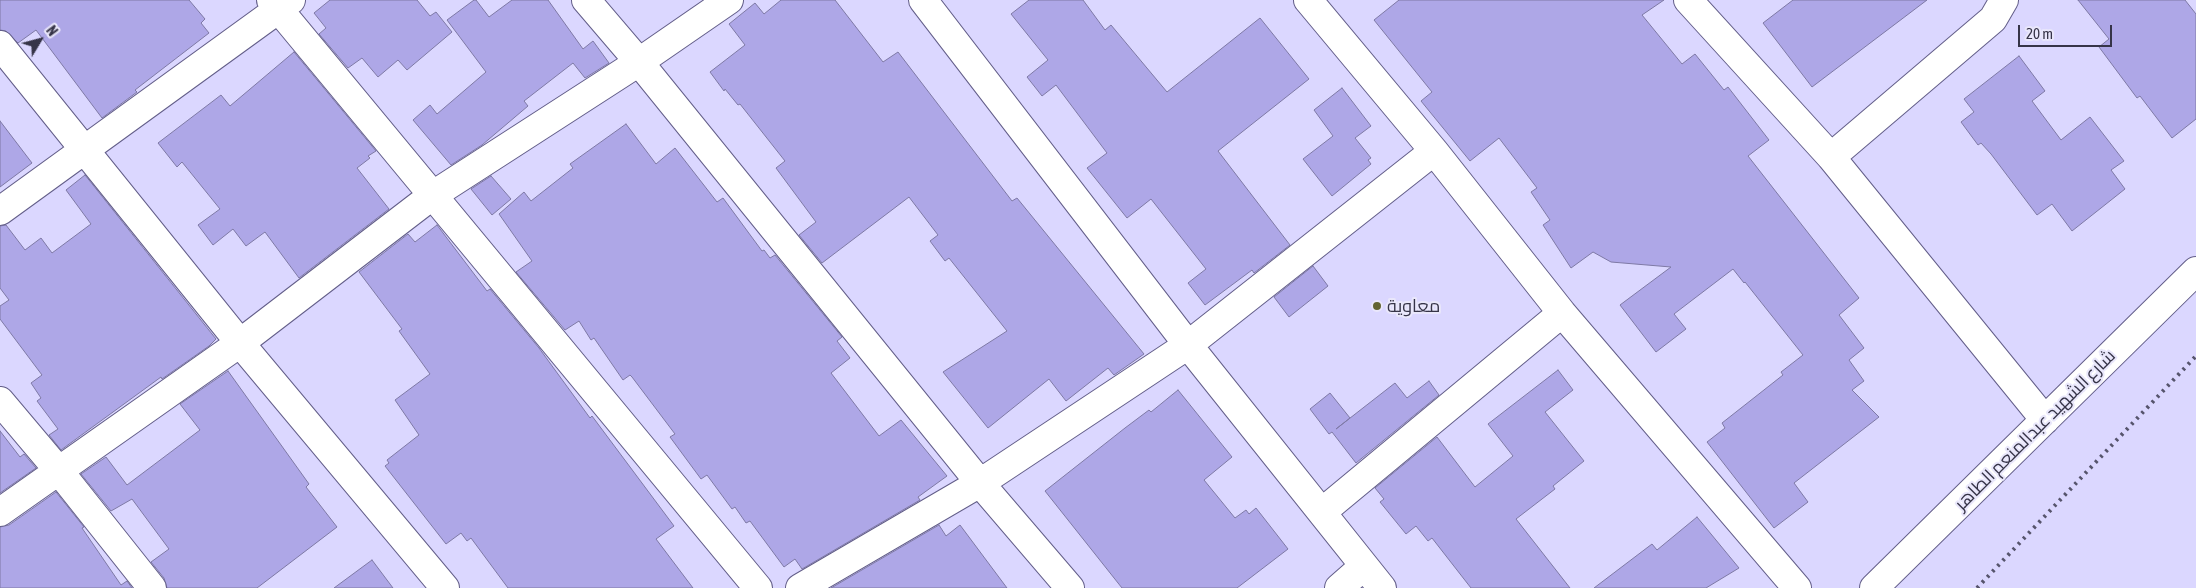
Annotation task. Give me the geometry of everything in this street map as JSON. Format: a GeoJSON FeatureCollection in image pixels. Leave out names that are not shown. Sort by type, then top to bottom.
{"type":"FeatureCollection","features":[{"type":"Feature","properties":{"kind":"street"},"geometry":{"type":"LineString","coordinates":[[586,0],[639,62],[980,483],[1070,588]]}},
{"type":"Feature","properties":{"kind":"street"},"geometry":{"type":"LineString","coordinates":[[0,512],[240,343],[433,195],[639,62],[729,0]]}},
{"type":"Feature","properties":{"kind":"street"},"geometry":{"type":"LineString","coordinates":[[923,0],[1188,346],[1382,588]]}},
{"type":"Feature","properties":{"kind":"street"},"geometry":{"type":"LineString","coordinates":[[1308,0],[1434,151],[1562,313],[1797,588]]}},
{"type":"Feature","properties":{"kind":"street"},"geometry":{"type":"LineString","coordinates":[[1688,0],[1831,157],[2045,420]]}},
{"type":"Feature","properties":{"kind":"street"},"geometry":{"type":"LineString","coordinates":[[1831,157],[1993,19],[2004,0]]}},
{"type":"Feature","properties":{"kind":"street"},"geometry":{"type":"LineString","coordinates":[[0,211],[86,151],[280,3],[433,195],[758,588]]}},
{"type":"Feature","properties":{"kind":"street"},"geometry":{"type":"LineString","coordinates":[[0,45],[240,343],[445,588]]}},
{"type":"Feature","properties":{"kind":"street"},"geometry":{"type":"LineString","coordinates":[[800,588],[980,483],[1188,346],[1434,151]]}},
{"type":"Feature","properties":{"kind":"street","name":"شارع الشهيد عبدالمنعم الطاهر"},"geometry":{"type":"LineString","coordinates":[[1874,588],[2196,271]]}},
{"type":"Feature","properties":{"kind":"street"},"geometry":{"type":"LineString","coordinates":[[1322,512],[1562,313]]}},
{"type":"Feature","properties":{"kind":"street"},"geometry":{"type":"LineString","coordinates":[[0,401],[59,471],[152,588]]}},
{"type":"Feature","properties":{"kind":"street"},"geometry":{"type":"LineString","coordinates":[[1339,588],[1364,566]]}},
{"type":"Feature","properties":{"kind":"building"},"geometry":{"type":"Polygon","coordinates":[[[0,0],[189,0],[205,19],[201,23],[209,33],[102,118],[36,30],[18,43],[6,31],[0,30],[0,0]]]}},
{"type":"Feature","properties":{"kind":"building"},"geometry":{"type":"Polygon","coordinates":[[[330,0],[417,0],[430,16],[436,12],[452,32],[407,70],[398,60],[378,77],[362,58],[348,68],[319,34],[326,28],[314,13],[330,0]]]}},
{"type":"Feature","properties":{"kind":"building"},"geometry":{"type":"Polygon","coordinates":[[[474,0],[489,17],[512,0],[548,0],[583,49],[593,41],[609,63],[585,78],[573,63],[524,101],[528,106],[482,145],[451,165],[413,120],[430,105],[437,114],[486,72],[447,20],[474,0]]]}},
{"type":"Feature","properties":{"kind":"building"},"geometry":{"type":"Polygon","coordinates":[[[781,0],[835,0],[883,62],[898,52],[1012,201],[1017,198],[1144,354],[1114,375],[1108,368],[1066,401],[1049,379],[988,428],[943,372],[1007,331],[949,258],[945,261],[930,241],[938,235],[909,197],[822,263],[799,235],[816,222],[776,168],[785,161],[740,104],[738,105],[725,89],[724,91],[710,72],[745,45],[729,24],[755,3],[764,14],[781,0]]]}},
{"type":"Feature","properties":{"kind":"building"},"geometry":{"type":"Polygon","coordinates":[[[1029,0],[1083,0],[1105,30],[1111,25],[1167,92],[1260,18],[1309,79],[1218,151],[1290,245],[1254,273],[1252,270],[1205,305],[1188,283],[1206,269],[1151,199],[1127,218],[1087,168],[1107,153],[1056,85],[1042,96],[1027,77],[1048,60],[1011,14],[1029,0]]]}},
{"type":"Feature","properties":{"kind":"building"},"geometry":{"type":"Polygon","coordinates":[[[1399,0],[1664,0],[1642,15],[1682,64],[1695,54],[1724,90],[1728,87],[1769,140],[1748,156],[1859,298],[1839,315],[1864,348],[1849,360],[1864,381],[1852,390],[1879,417],[1794,483],[1808,502],[1774,528],[1707,442],[1725,428],[1722,423],[1783,375],[1781,372],[1803,355],[1733,269],[1674,314],[1686,329],[1656,352],[1620,305],[1671,267],[1611,262],[1593,252],[1571,268],[1543,225],[1550,220],[1531,192],[1537,188],[1499,138],[1470,161],[1421,101],[1432,92],[1374,20],[1399,0]]]}},
{"type":"Feature","properties":{"kind":"building"},"geometry":{"type":"Polygon","coordinates":[[[1793,0],[1927,0],[1812,87],[1763,23],[1793,0]]]}},
{"type":"Feature","properties":{"kind":"building"},"geometry":{"type":"Polygon","coordinates":[[[2078,0],[2185,0],[2196,14],[2196,119],[2172,138],[2140,96],[2137,98],[2099,47],[2109,39],[2078,0]]]}},
{"type":"Feature","properties":{"kind":"building"},"geometry":{"type":"Polygon","coordinates":[[[294,52],[376,151],[368,156],[370,158],[357,168],[389,209],[299,278],[265,232],[246,246],[233,229],[213,245],[198,225],[220,209],[182,162],[177,167],[158,143],[221,95],[230,106],[294,52]]]}},
{"type":"Feature","properties":{"kind":"building"},"geometry":{"type":"Polygon","coordinates":[[[2019,56],[2045,91],[2032,101],[2061,140],[2090,117],[2124,161],[2111,170],[2125,189],[2072,231],[2052,204],[2037,215],[1991,154],[1981,143],[1978,145],[1961,122],[1974,112],[1964,99],[2019,56]]]}},
{"type":"Feature","properties":{"kind":"building"},"geometry":{"type":"Polygon","coordinates":[[[1342,88],[1371,126],[1355,138],[1371,158],[1368,160],[1371,164],[1332,196],[1303,159],[1333,136],[1314,110],[1342,88]]]}},
{"type":"Feature","properties":{"kind":"building"},"geometry":{"type":"Polygon","coordinates":[[[0,121],[32,163],[0,187],[0,121]]]}},
{"type":"Feature","properties":{"kind":"building"},"geometry":{"type":"Polygon","coordinates":[[[626,124],[656,164],[675,148],[717,202],[723,198],[762,251],[764,250],[770,258],[775,255],[842,337],[837,341],[850,358],[831,373],[879,436],[901,420],[947,476],[918,497],[920,500],[802,569],[795,559],[784,567],[750,521],[746,523],[735,507],[732,509],[707,475],[701,479],[670,437],[675,434],[632,377],[630,375],[623,380],[594,338],[591,340],[579,321],[565,330],[516,272],[532,261],[499,214],[524,192],[531,201],[573,168],[570,164],[626,124]]]}},
{"type":"Feature","properties":{"kind":"building"},"geometry":{"type":"Polygon","coordinates":[[[85,175],[216,339],[209,346],[162,379],[161,377],[61,450],[49,435],[58,429],[37,401],[41,398],[31,383],[42,375],[0,319],[0,306],[9,300],[0,288],[0,226],[6,225],[25,250],[41,238],[52,253],[91,224],[66,190],[85,175]]]}},
{"type":"Feature","properties":{"kind":"building"},"geometry":{"type":"Polygon","coordinates":[[[491,176],[511,199],[492,215],[471,189],[491,176]]]}},
{"type":"Feature","properties":{"kind":"building"},"geometry":{"type":"Polygon","coordinates":[[[437,225],[487,291],[490,289],[539,348],[590,418],[592,416],[674,526],[656,539],[693,588],[508,588],[471,538],[467,541],[461,533],[446,544],[385,466],[389,463],[387,460],[419,435],[395,400],[430,374],[399,331],[402,329],[359,272],[408,234],[415,242],[437,225]]]}},
{"type":"Feature","properties":{"kind":"building"},"geometry":{"type":"Polygon","coordinates":[[[1313,266],[1328,286],[1289,317],[1274,297],[1313,266]]]}},
{"type":"Feature","properties":{"kind":"building"},"geometry":{"type":"Polygon","coordinates":[[[1558,370],[1573,390],[1545,412],[1584,461],[1553,486],[1555,489],[1516,519],[1570,588],[1471,588],[1432,538],[1428,541],[1416,526],[1406,534],[1380,502],[1384,499],[1375,488],[1437,437],[1475,487],[1513,456],[1488,424],[1558,370]]]}},
{"type":"Feature","properties":{"kind":"building"},"geometry":{"type":"Polygon","coordinates":[[[228,371],[309,484],[306,487],[337,527],[257,588],[167,588],[164,578],[151,562],[169,549],[132,499],[111,511],[81,474],[106,457],[127,485],[200,430],[180,404],[228,371]]]}},
{"type":"Feature","properties":{"kind":"building"},"geometry":{"type":"Polygon","coordinates":[[[1429,381],[1439,395],[1356,463],[1332,432],[1329,434],[1310,409],[1330,393],[1350,418],[1336,429],[1395,383],[1407,398],[1429,381]]]}},
{"type":"Feature","properties":{"kind":"building"},"geometry":{"type":"Polygon","coordinates":[[[1178,390],[1232,457],[1204,480],[1235,518],[1246,510],[1249,514],[1256,508],[1288,549],[1237,588],[1122,588],[1045,491],[1125,428],[1149,410],[1151,412],[1178,390]]]}},
{"type":"Feature","properties":{"kind":"building"},"geometry":{"type":"Polygon","coordinates":[[[0,431],[20,457],[24,454],[36,468],[0,493],[0,431]]]}},
{"type":"Feature","properties":{"kind":"building"},"geometry":{"type":"Polygon","coordinates":[[[56,492],[84,527],[82,528],[121,585],[127,581],[132,588],[0,588],[0,527],[9,525],[56,492]]]}},
{"type":"Feature","properties":{"kind":"building"},"geometry":{"type":"Polygon","coordinates":[[[1697,517],[1739,568],[1706,588],[1594,588],[1652,544],[1657,550],[1697,517]]]}},
{"type":"Feature","properties":{"kind":"building"},"geometry":{"type":"Polygon","coordinates":[[[939,525],[946,536],[960,525],[1007,588],[831,588],[939,525]]]}},
{"type":"Feature","properties":{"kind":"building"},"geometry":{"type":"Polygon","coordinates":[[[372,560],[393,588],[334,588],[372,560]]]}},
{"type":"Feature","properties":{"kind":"railway"},"geometry":{"type":"LineString","coordinates":[[1977,588],[2196,356]]}},
{"type":"Feature","properties":{"kind":"place","name":"معاوية"},"geometry":{"type":"Point","coordinates":[1377,306]}}]}
